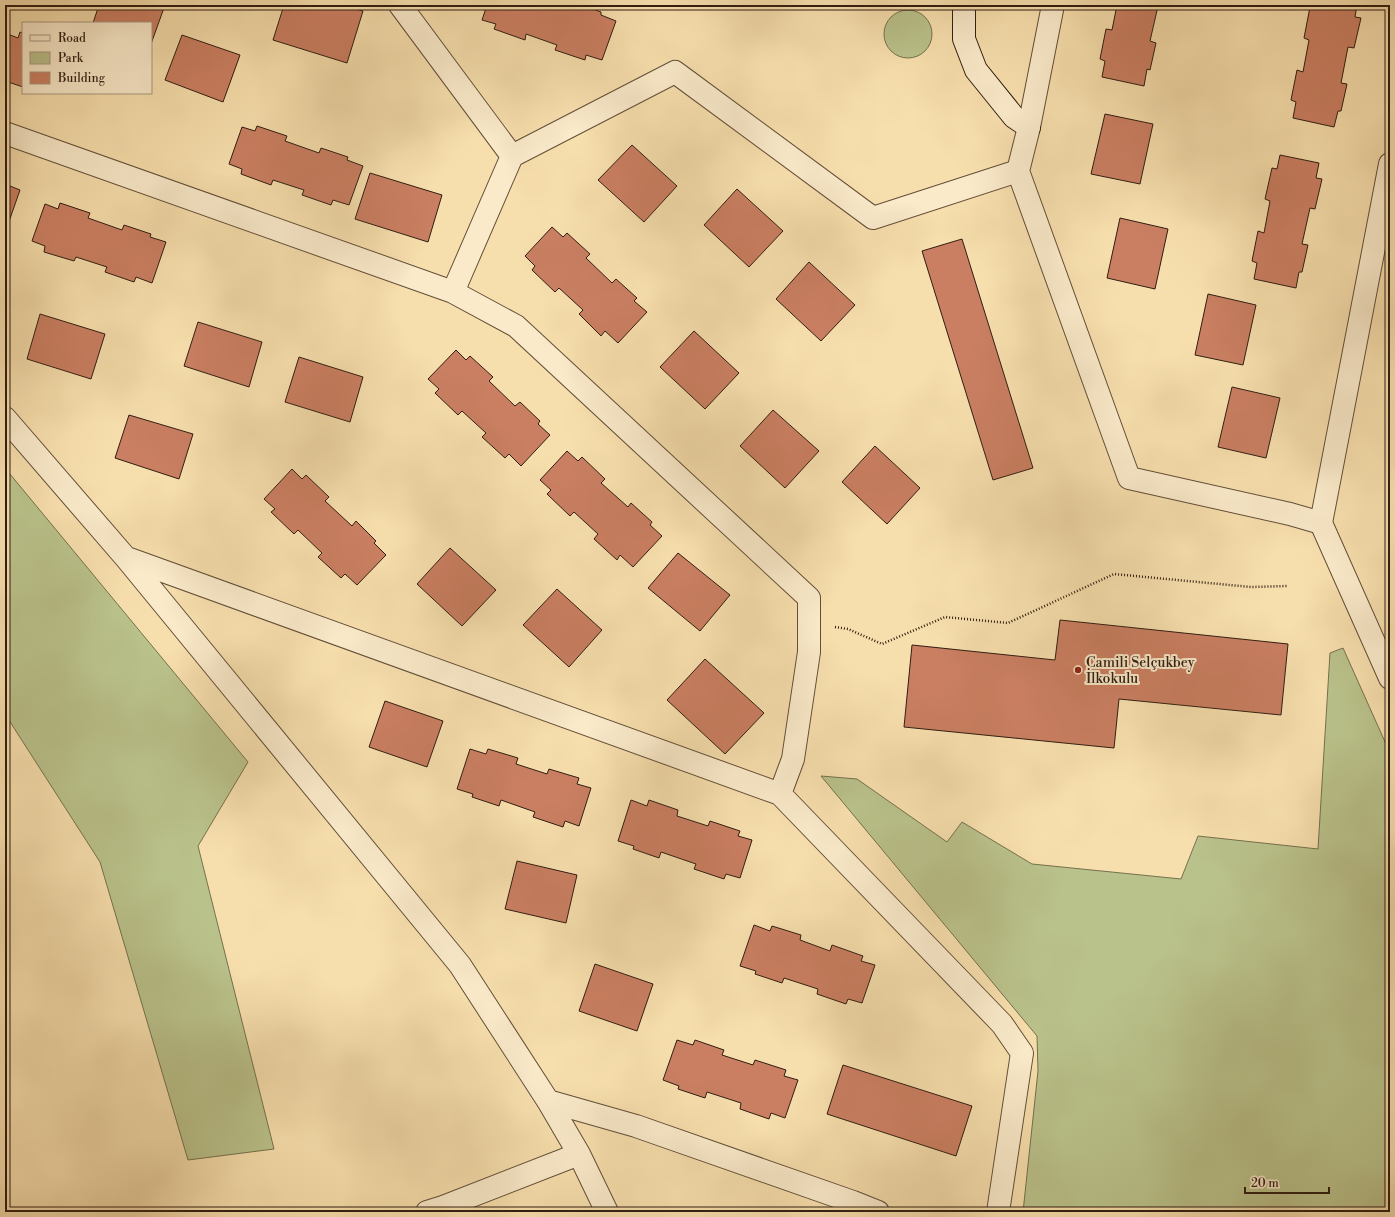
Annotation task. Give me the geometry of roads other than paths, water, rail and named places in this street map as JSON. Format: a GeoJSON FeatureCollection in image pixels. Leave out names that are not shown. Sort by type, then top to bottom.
{"type":"FeatureCollection","features":[{"type":"Feature","properties":{"kind":"street"},"geometry":{"type":"LineString","coordinates":[[400,5],[512,156]]}},
{"type":"Feature","properties":{"kind":"street"},"geometry":{"type":"LineString","coordinates":[[964,5],[964,40],[976,70],[1014,117],[1029,127]]}},
{"type":"Feature","properties":{"kind":"street"},"geometry":{"type":"LineString","coordinates":[[1052,5],[1029,127],[1018,171],[1129,478],[1290,514],[1321,523]]}},
{"type":"Feature","properties":{"kind":"street"},"geometry":{"type":"LineString","coordinates":[[453,292],[512,156],[675,72],[873,218],[1018,171]]}},
{"type":"Feature","properties":{"kind":"street"},"geometry":{"type":"LineString","coordinates":[[5,133],[453,292],[516,326],[809,598],[809,652],[793,759],[780,794]]}},
{"type":"Feature","properties":{"kind":"street"},"geometry":{"type":"LineString","coordinates":[[1390,164],[1321,523],[1390,678]]}},
{"type":"Feature","properties":{"kind":"street"},"geometry":{"type":"LineString","coordinates":[[5,418],[126,558],[460,965],[548,1101],[579,1154],[607,1212]]}},
{"type":"Feature","properties":{"kind":"street"},"geometry":{"type":"LineString","coordinates":[[126,558],[780,794],[1002,1024],[1022,1053],[998,1212]]}},
{"type":"Feature","properties":{"kind":"street"},"geometry":{"type":"LineString","coordinates":[[548,1101],[636,1126],[878,1212]]}},
{"type":"Feature","properties":{"kind":"street"},"geometry":{"type":"LineString","coordinates":[[427,1212],[579,1154]]}},
{"type":"Feature","properties":{"kind":"place","name":"Camili Selçukbey İlkokulu"},"geometry":{"type":"Point","coordinates":[1078,670]}}]}
